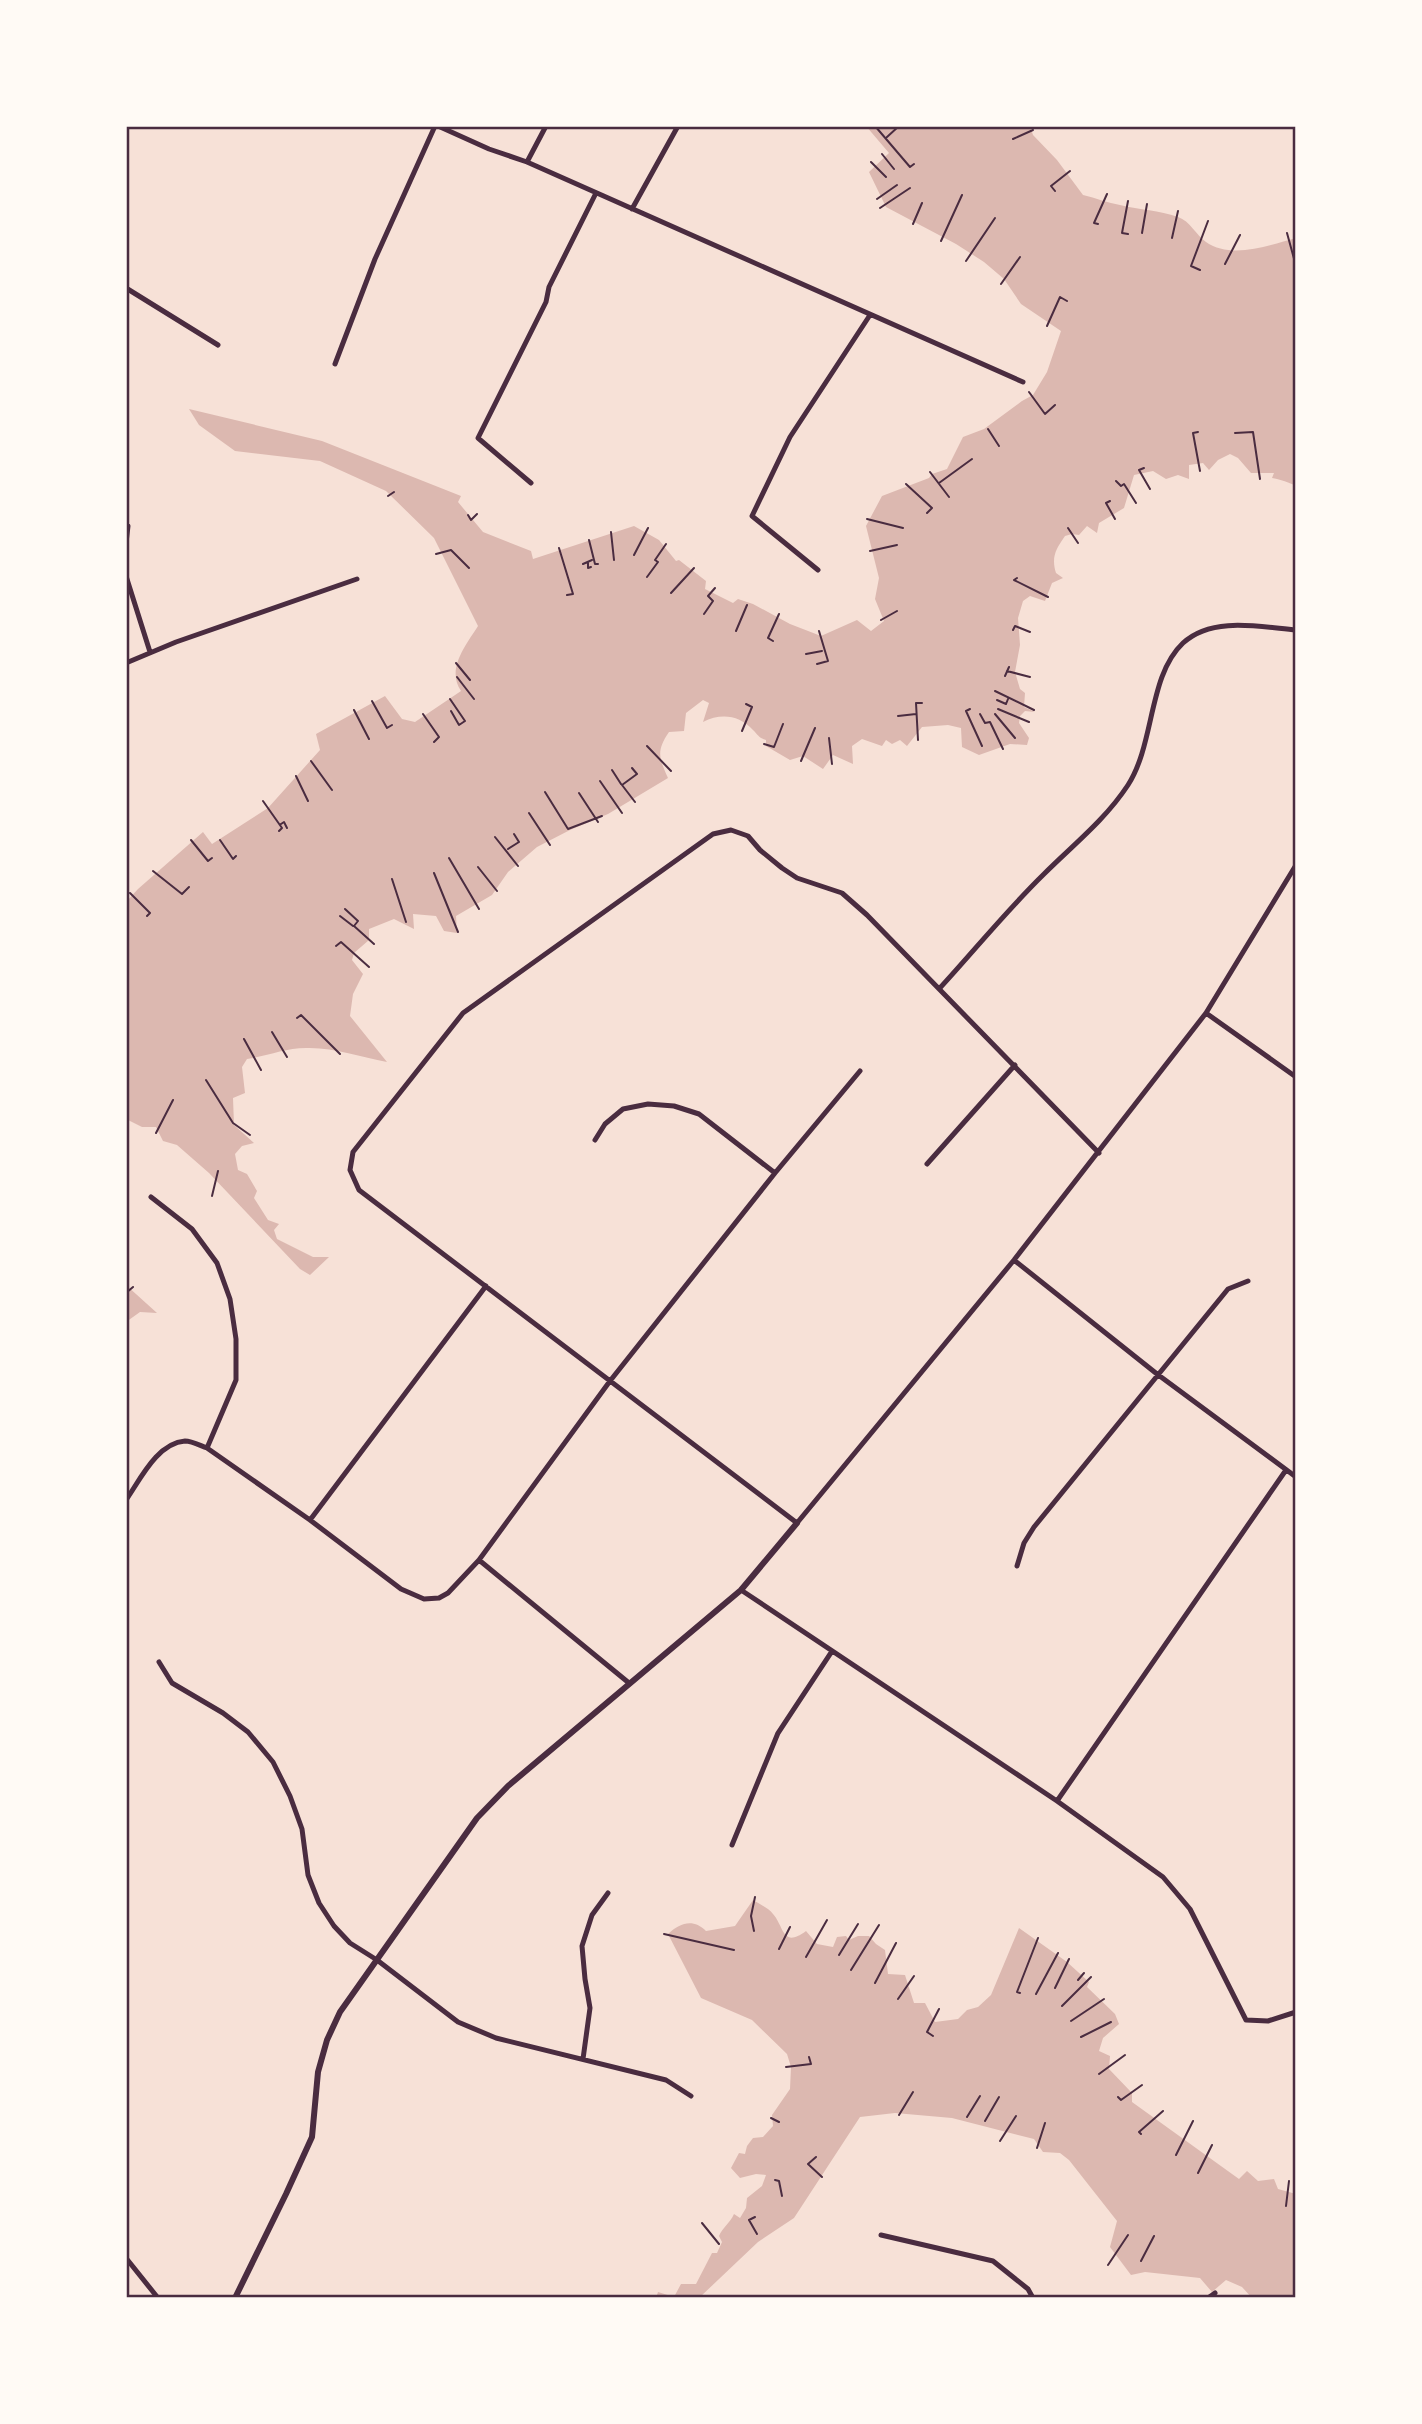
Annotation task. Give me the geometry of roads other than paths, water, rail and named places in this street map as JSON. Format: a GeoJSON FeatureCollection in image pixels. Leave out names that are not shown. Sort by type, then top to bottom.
{"type":"FeatureCollection","features":[{"type":"Feature","properties":{"kind":"street"},"geometry":{"type":"LineString","coordinates":[[335,364],[375,258],[437,126],[527,162],[1023,382]]}},
{"type":"Feature","properties":{"kind":"street"},"geometry":{"type":"LineString","coordinates":[[527,162],[546,126]]}},
{"type":"Feature","properties":{"kind":"street"},"geometry":{"type":"LineString","coordinates":[[632,209],[678,126]]}},
{"type":"Feature","properties":{"kind":"street"},"geometry":{"type":"LineString","coordinates":[[531,483],[478,438],[546,302],[550,287],[596,193]]}},
{"type":"Feature","properties":{"kind":"street"},"geometry":{"type":"LineString","coordinates":[[126,288],[218,345]]}},
{"type":"Feature","properties":{"kind":"street"},"geometry":{"type":"LineString","coordinates":[[818,570],[752,516],[790,437],[870,315]]}},
{"type":"Feature","properties":{"kind":"street"},"geometry":{"type":"LineString","coordinates":[[126,544],[128,526]]}},
{"type":"Feature","properties":{"kind":"street"},"geometry":{"type":"LineString","coordinates":[[126,576],[150,652]]}},
{"type":"Feature","properties":{"kind":"street"},"geometry":{"type":"LineString","coordinates":[[126,663],[150,652],[357,579]]}},
{"type":"Feature","properties":{"kind":"street"},"geometry":{"type":"LineString","coordinates":[[939,989],[1043,875],[1095,827],[1129,784],[1148,739],[1165,667],[1183,643],[1201,630],[1230,626],[1296,630]]}},
{"type":"Feature","properties":{"kind":"street"},"geometry":{"type":"LineString","coordinates":[[797,1523],[359,1190],[350,1170],[353,1152],[463,1013],[713,834],[731,830],[748,836],[760,850],[789,873],[842,893],[867,915],[1099,1153]]}},
{"type":"Feature","properties":{"kind":"street"},"geometry":{"type":"LineString","coordinates":[[234,2298],[312,2137],[316,2078],[327,2040],[340,2012],[477,1818],[508,1786],[741,1590],[1099,1153],[1206,1013],[1296,865]]}},
{"type":"Feature","properties":{"kind":"street"},"geometry":{"type":"LineString","coordinates":[[1290,876],[1296,880]]}},
{"type":"Feature","properties":{"kind":"street"},"geometry":{"type":"LineString","coordinates":[[1206,1013],[1296,1077]]}},
{"type":"Feature","properties":{"kind":"street"},"geometry":{"type":"LineString","coordinates":[[927,1164],[1015,1065]]}},
{"type":"Feature","properties":{"kind":"street"},"geometry":{"type":"LineString","coordinates":[[126,1500],[158,1456],[171,1445],[188,1441],[207,1448],[310,1520],[401,1589],[424,1599],[439,1598],[448,1593],[479,1560],[610,1381],[775,1173],[860,1071]]}},
{"type":"Feature","properties":{"kind":"street"},"geometry":{"type":"LineString","coordinates":[[595,1140],[605,1124],[623,1109],[648,1104],[674,1106],[699,1114],[775,1173]]}},
{"type":"Feature","properties":{"kind":"street"},"geometry":{"type":"LineString","coordinates":[[151,1198],[192,1229],[217,1263],[230,1299],[236,1339],[236,1380],[207,1448]]}},
{"type":"Feature","properties":{"kind":"street"},"geometry":{"type":"LineString","coordinates":[[1014,1260],[1157,1374],[1296,1476]]}},
{"type":"Feature","properties":{"kind":"street"},"geometry":{"type":"LineString","coordinates":[[1017,1566],[1024,1543],[1034,1527],[1157,1374],[1228,1289],[1248,1281]]}},
{"type":"Feature","properties":{"kind":"street"},"geometry":{"type":"LineString","coordinates":[[310,1520],[486,1286]]}},
{"type":"Feature","properties":{"kind":"street"},"geometry":{"type":"LineString","coordinates":[[1057,1801],[1286,1470]]}},
{"type":"Feature","properties":{"kind":"street"},"geometry":{"type":"LineString","coordinates":[[479,1560],[629,1683]]}},
{"type":"Feature","properties":{"kind":"street"},"geometry":{"type":"LineString","coordinates":[[741,1590],[1057,1801],[1163,1877],[1189,1909],[1246,2020],[1268,2021],[1296,2012]]}},
{"type":"Feature","properties":{"kind":"street"},"geometry":{"type":"LineString","coordinates":[[732,1844],[778,1733],[832,1651]]}},
{"type":"Feature","properties":{"kind":"street"},"geometry":{"type":"LineString","coordinates":[[159,1662],[172,1683],[223,1713],[248,1732],[273,1762],[302,1829],[308,1875],[319,1903],[334,1926],[350,1943],[458,2022],[496,2038],[666,2080],[691,2096]]}},
{"type":"Feature","properties":{"kind":"street"},"geometry":{"type":"LineString","coordinates":[[583,2059],[590,2008],[584,1979],[582,1946],[592,1915],[608,1893]]}},
{"type":"Feature","properties":{"kind":"street"},"geometry":{"type":"LineString","coordinates":[[881,2235],[993,2261],[1028,2289],[1033,2298]]}},
{"type":"Feature","properties":{"kind":"street"},"geometry":{"type":"LineString","coordinates":[[126,2258],[158,2298]]}},
{"type":"Feature","properties":{"kind":"street"},"geometry":{"type":"LineString","coordinates":[[1208,2298],[1215,2293]]}}]}
